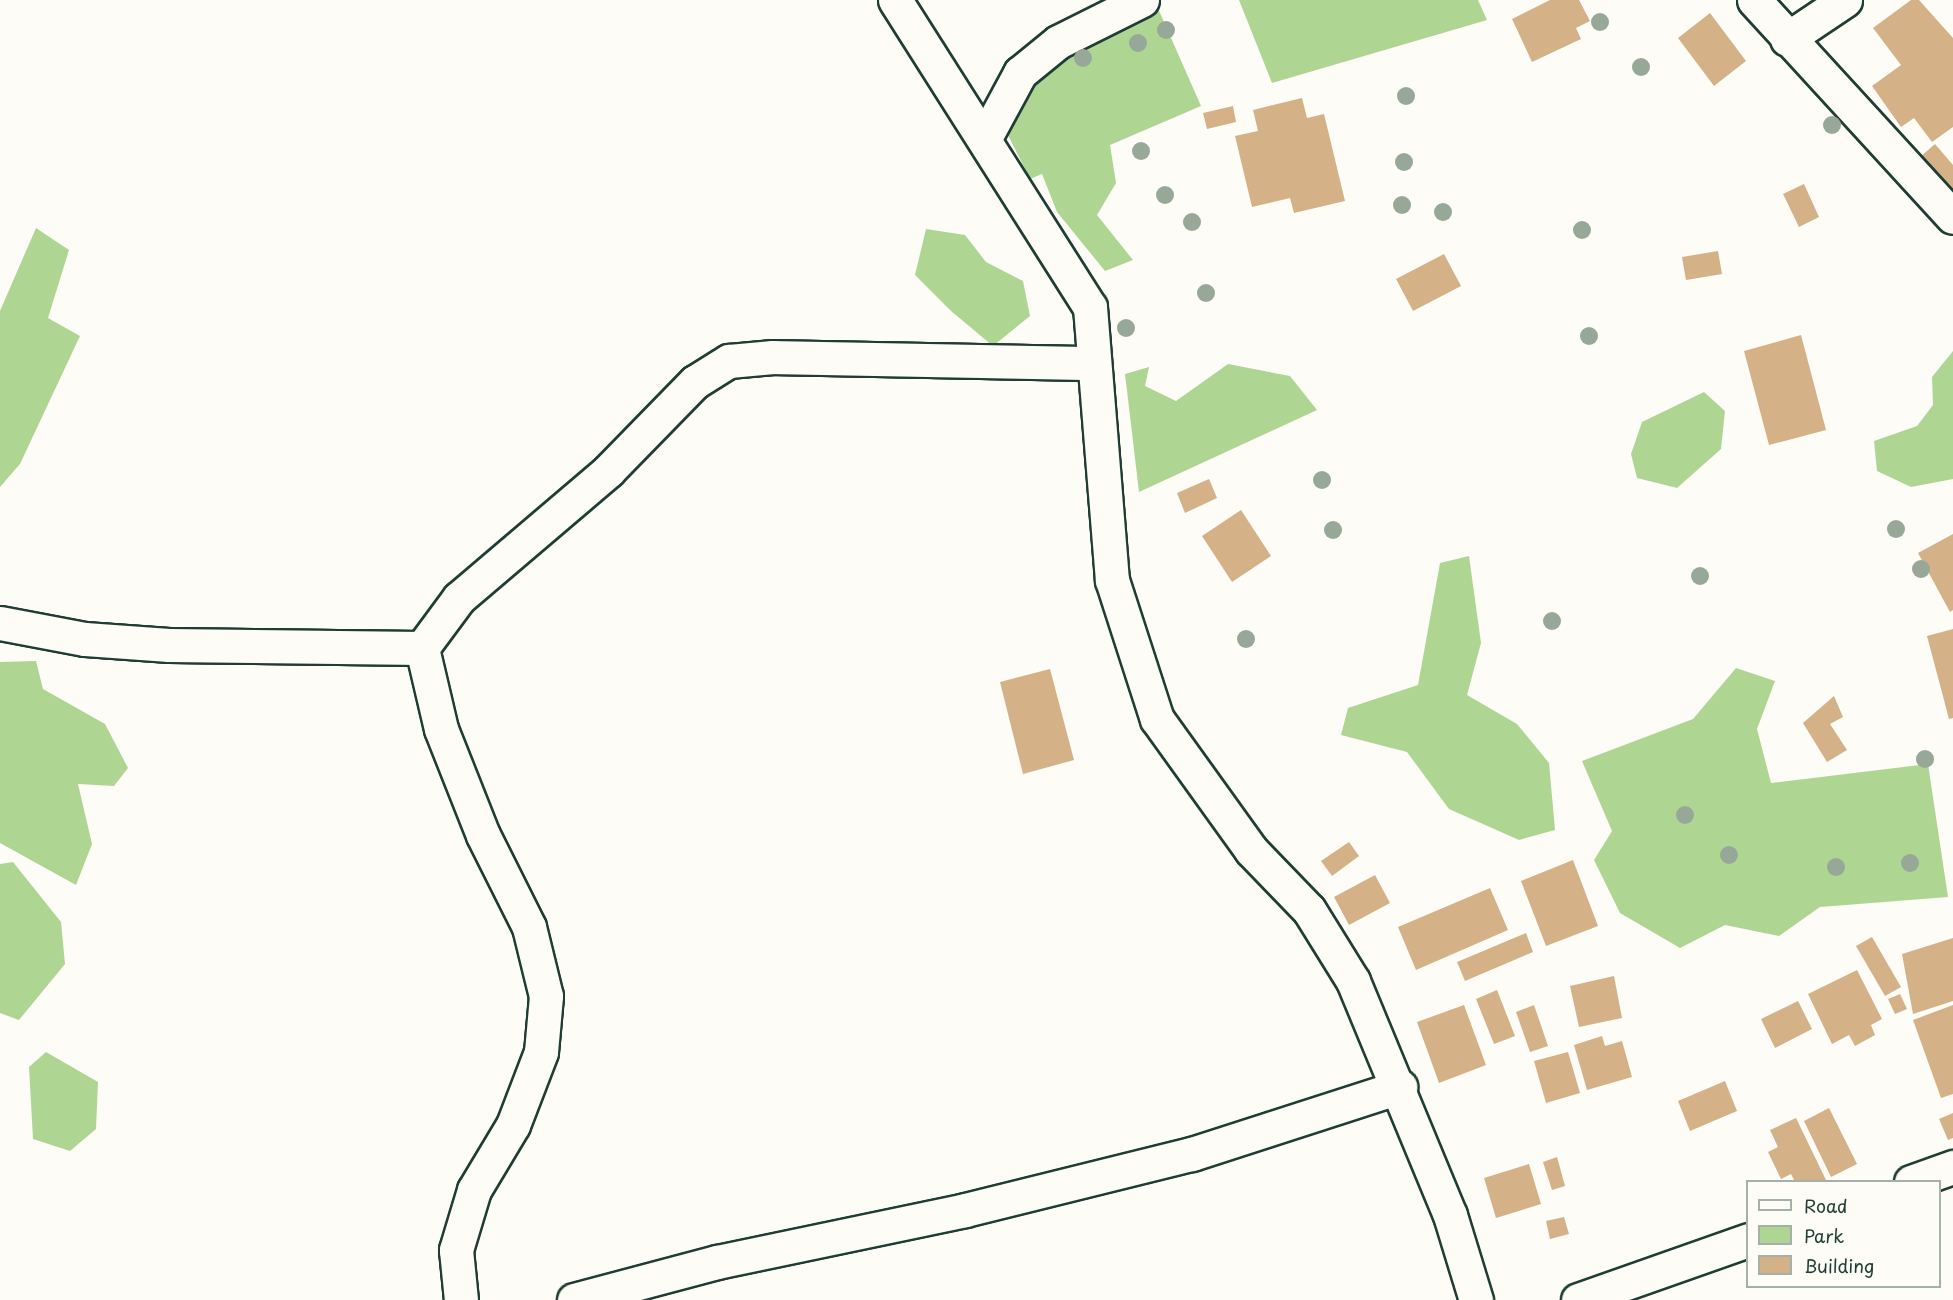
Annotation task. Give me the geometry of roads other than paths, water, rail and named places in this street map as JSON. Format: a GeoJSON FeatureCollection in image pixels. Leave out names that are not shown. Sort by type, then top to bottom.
{"type":"FeatureCollection","features":[{"type":"Feature","properties":{"kind":"street"},"geometry":{"type":"LineString","coordinates":[[895,0],[986,136],[1090,307],[1112,580],[1157,719],[1251,850],[1309,910],[1353,981],[1400,1087],[1476,1300]]}},
{"type":"Feature","properties":{"kind":"street"},"geometry":{"type":"LineString","coordinates":[[986,136],[1020,73],[1058,42],[1143,0]]}},
{"type":"Feature","properties":{"kind":"street"},"geometry":{"type":"LineString","coordinates":[[1754,0],[1787,39],[1953,217]]}},
{"type":"Feature","properties":{"kind":"street"},"geometry":{"type":"LineString","coordinates":[[1787,39],[1845,0]]}},
{"type":"Feature","properties":{"kind":"street"},"geometry":{"type":"LineString","coordinates":[[461,1300],[456,1250],[474,1190],[513,1125],[541,1052],[546,996],[529,927],[483,835],[441,729],[422,648],[459,598],[608,471],[695,382],[729,362],[773,357],[1094,363]]}},
{"type":"Feature","properties":{"kind":"street"},"geometry":{"type":"LineString","coordinates":[[0,623],[85,639],[169,645],[422,648]]}},
{"type":"Feature","properties":{"kind":"street"},"geometry":{"type":"LineString","coordinates":[[574,1300],[717,1262],[965,1210],[1192,1154],[1400,1087]]}},
{"type":"Feature","properties":{"kind":"street"},"geometry":{"type":"LineString","coordinates":[[1917,1180],[1953,1167]]}},
{"type":"Feature","properties":{"kind":"street"},"geometry":{"type":"LineString","coordinates":[[1578,1300],[1746,1241]]}}]}
